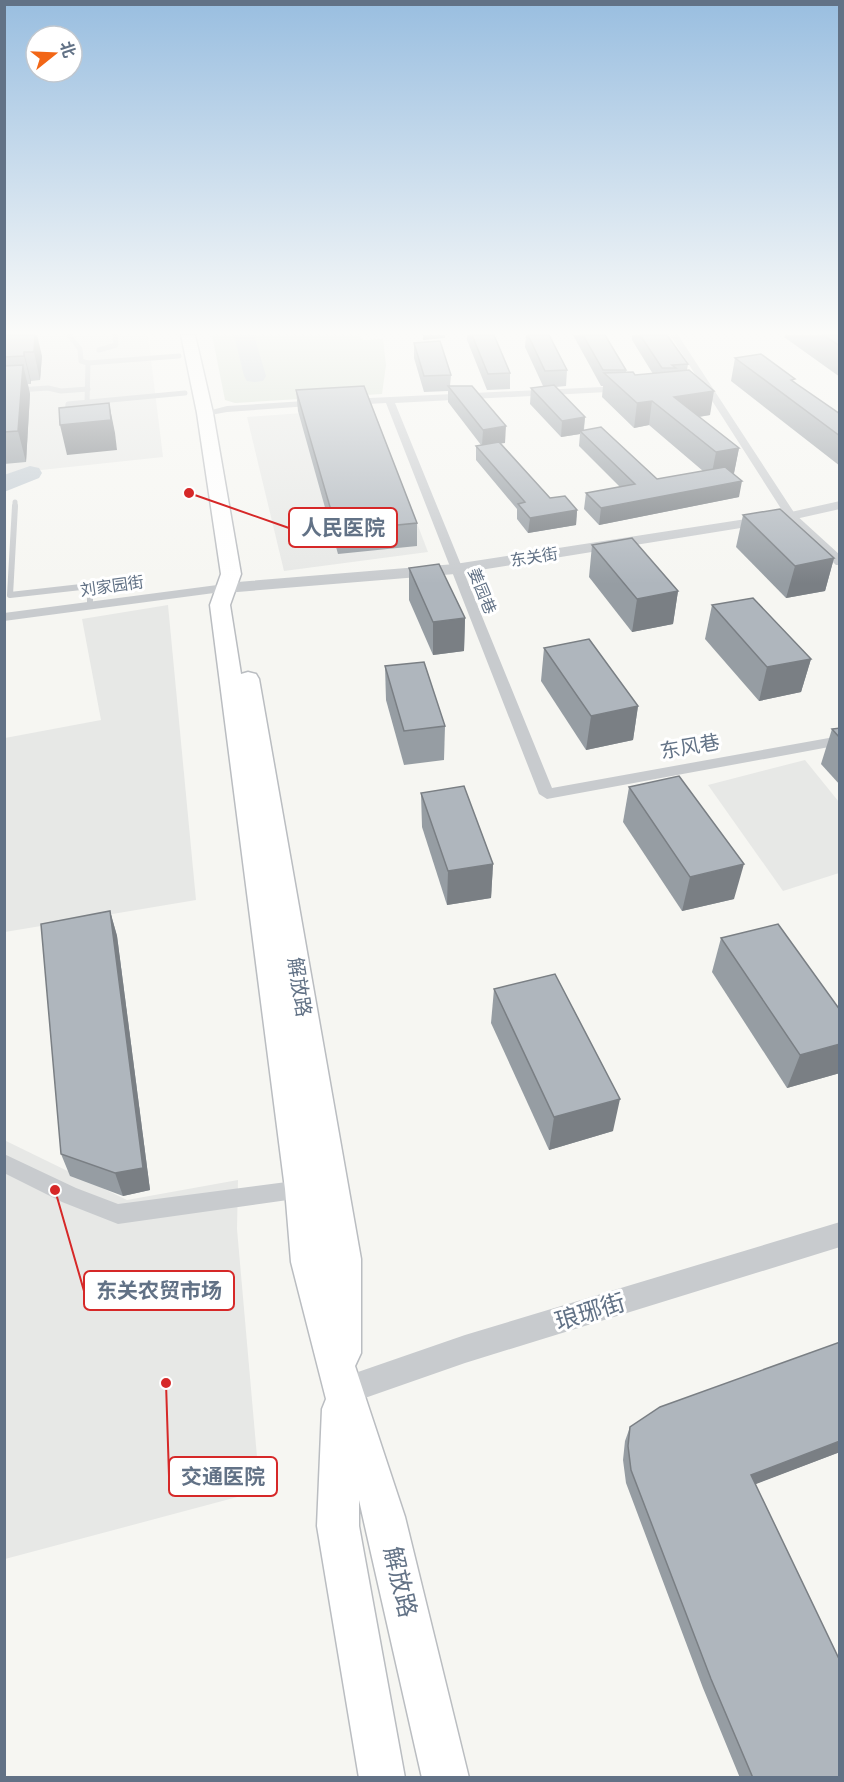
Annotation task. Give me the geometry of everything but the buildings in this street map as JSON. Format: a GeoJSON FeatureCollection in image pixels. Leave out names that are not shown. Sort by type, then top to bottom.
{"type":"FeatureCollection","features":[{"type":"Feature","properties":{"kind":"main road","name":"解放路"},"geometry":{"type":"LineString","coordinates":[[189,418],[216,576],[236,603],[343,1259],[338,1526],[382,1778]]}},
{"type":"Feature","properties":{"kind":"main road","name":"解放路"},"geometry":{"type":"LineString","coordinates":[[206,418],[231,574],[220,605],[302,1188],[309,1262],[342,1391],[385,1517],[446,1778]]}},
{"type":"Feature","properties":{"kind":"street","name":"姜园巷"},"geometry":{"type":"LineString","coordinates":[[396,418],[455,569],[548,794]]}},
{"type":"Feature","properties":{"kind":"street"},"geometry":{"type":"LineString","coordinates":[[724,418],[791,516],[840,562]]}},
{"type":"Feature","properties":{"kind":"street","name":"东关街"},"geometry":{"type":"LineString","coordinates":[[225,588],[455,569],[791,516],[840,505]]}},
{"type":"Feature","properties":{"kind":"street","name":"刘家园街"},"geometry":{"type":"LineString","coordinates":[[4,617],[225,588]]}},
{"type":"Feature","properties":{"kind":"street","name":"东风巷"},"geometry":{"type":"LineString","coordinates":[[548,794],[840,740]]}},
{"type":"Feature","properties":{"kind":"street"},"geometry":{"type":"LineString","coordinates":[[4,1162],[69,1195],[118,1214],[302,1188]]}},
{"type":"Feature","properties":{"kind":"street","name":"琅琊街"},"geometry":{"type":"LineString","coordinates":[[342,1391],[412,1365],[739,1267],[840,1234]]}},
{"type":"Feature","properties":{"kind":"lane"},"geometry":{"type":"LineString","coordinates":[[15,502],[10,595],[90,586],[90,606]]}},
{"type":"Feature","properties":{"kind":"shaded area"},"geometry":{"type":"Polygon","coordinates":[[[5,418],[158,418],[163,457],[13,473],[5,477],[5,418]]]}},
{"type":"Feature","properties":{"kind":"shaded area"},"geometry":{"type":"Polygon","coordinates":[[[247,418],[377,418],[428,552],[284,571],[247,418]]]}},
{"type":"Feature","properties":{"kind":"shaded area"},"geometry":{"type":"Polygon","coordinates":[[[168,605],[196,900],[5,932],[5,738],[101,720],[82,619],[168,605]]]}},
{"type":"Feature","properties":{"kind":"shaded area"},"geometry":{"type":"Polygon","coordinates":[[[805,760],[839,802],[839,873],[783,891],[708,785],[805,760]]]}},
{"type":"Feature","properties":{"kind":"shaded area"},"geometry":{"type":"Polygon","coordinates":[[[4,1140],[127,1200],[238,1180],[237,1229],[260,1491],[5,1559],[4,1140]]]}},
{"type":"Feature","properties":{"kind":"waterway"},"geometry":{"type":"LineString","coordinates":[[4,485],[30,473]]}},
{"type":"Feature","properties":{"kind":"place","name":"人民医院"},"geometry":{"type":"Point","coordinates":[189,493]}},
{"type":"Feature","properties":{"kind":"place","name":"东关农贸市场"},"geometry":{"type":"Point","coordinates":[55,1190]}},
{"type":"Feature","properties":{"kind":"place","name":"交通医院"},"geometry":{"type":"Point","coordinates":[166,1383]}}]}
